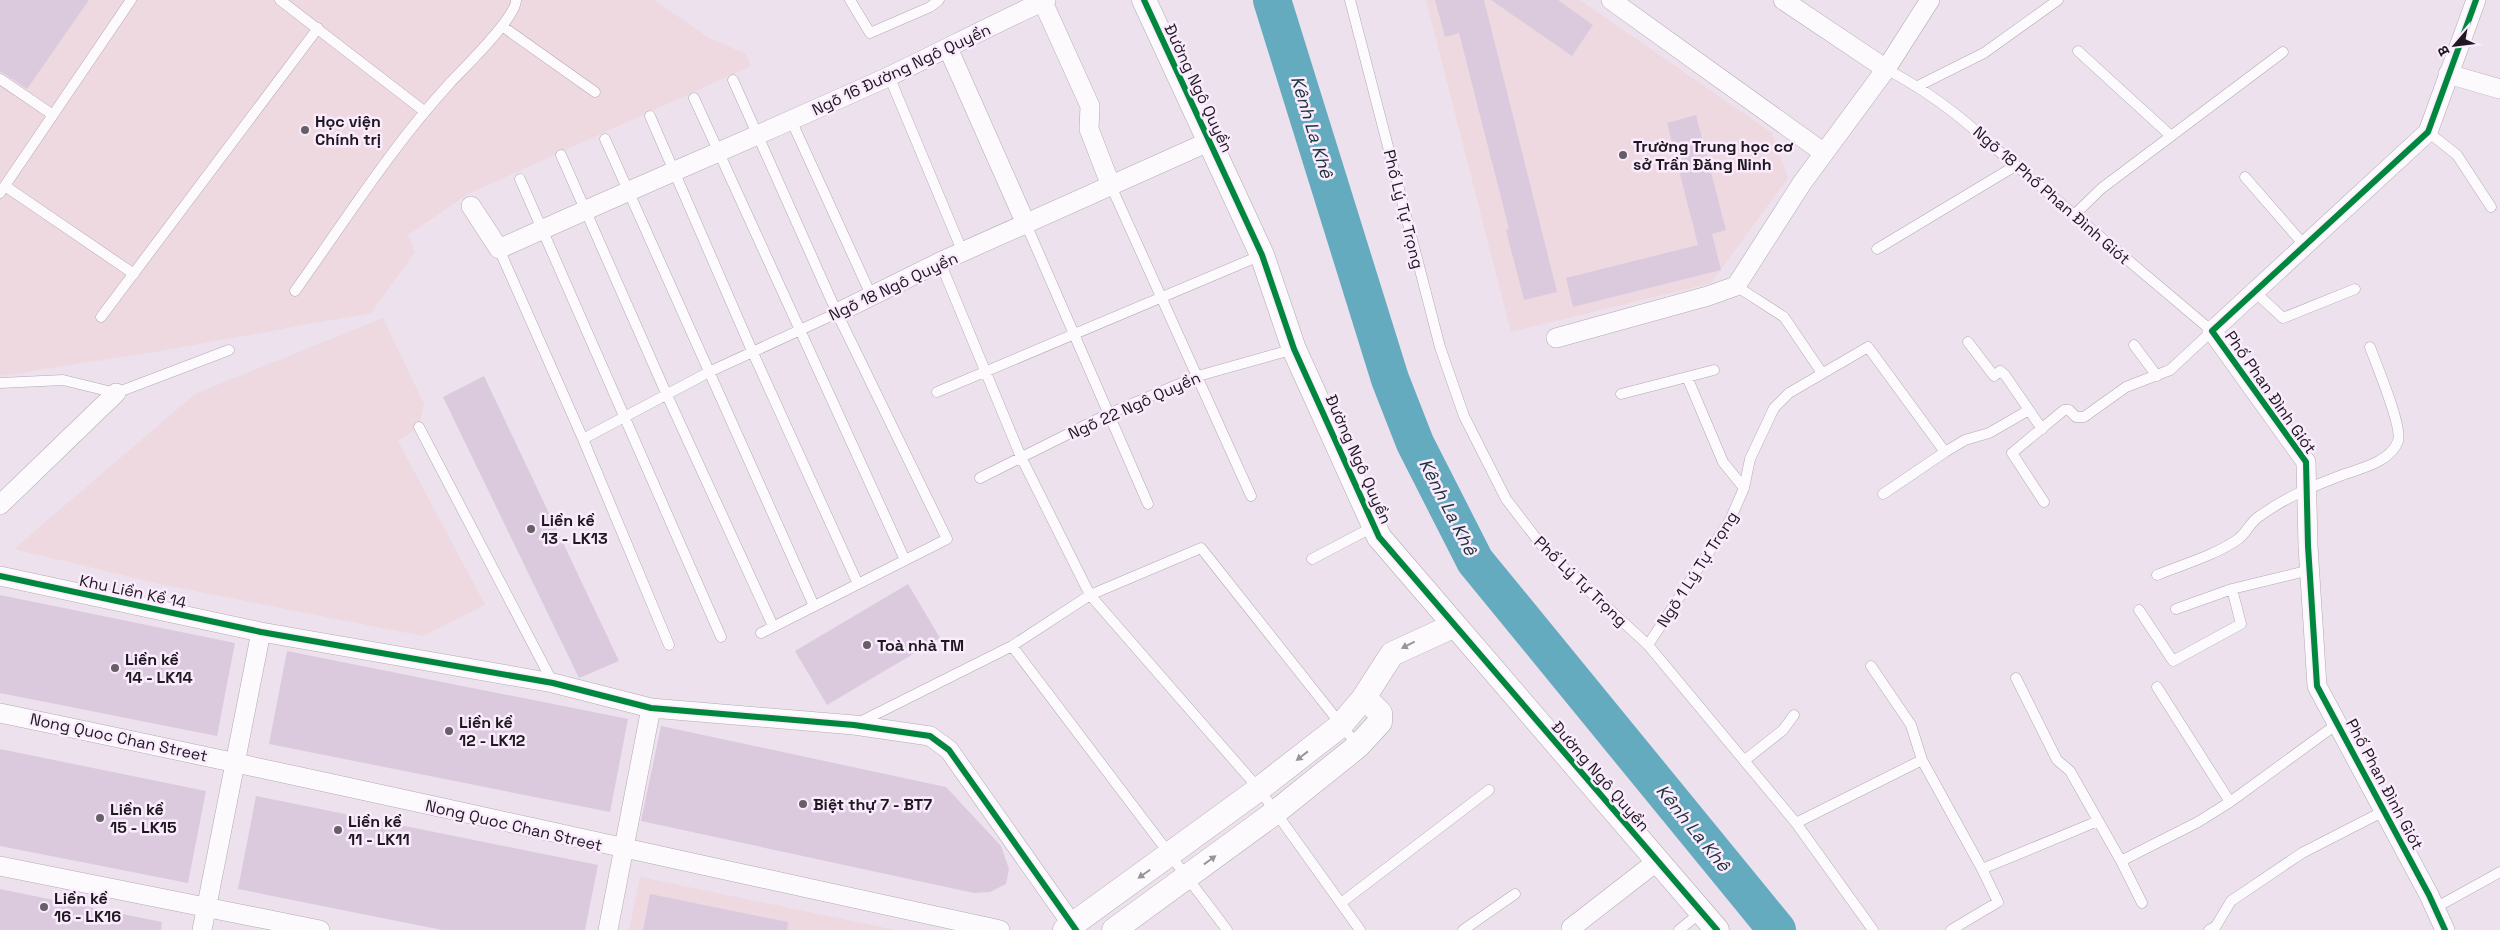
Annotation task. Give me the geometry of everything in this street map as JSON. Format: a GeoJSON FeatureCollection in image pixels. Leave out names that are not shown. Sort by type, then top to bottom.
{"type":"FeatureCollection","features":[{"type":"Feature","properties":{"kind":"street","name":"Đường Ngô Quyền"},"geometry":{"type":"LineString","coordinates":[[1144,0],[1262,256],[1294,349],[1379,537],[1453,626],[1717,930]]}},
{"type":"Feature","properties":{"kind":"street"},"geometry":{"type":"LineString","coordinates":[[1612,0],[1824,152]]}},
{"type":"Feature","properties":{"kind":"street"},"geometry":{"type":"LineString","coordinates":[[1783,0],[1886,69]]}},
{"type":"Feature","properties":{"kind":"street"},"geometry":{"type":"LineString","coordinates":[[1556,338],[1708,296],[1736,286],[1802,183],[1886,69],[1930,0]]}},
{"type":"Feature","properties":{"kind":"street","name":"Phố Phan Đình Giót"},"geometry":{"type":"LineString","coordinates":[[2445,930],[2317,686],[2306,462],[2212,331],[2428,132],[2476,0]]}},
{"type":"Feature","properties":{"kind":"street"},"geometry":{"type":"LineString","coordinates":[[1045,1],[1090,106],[1089,129],[1111,186]]}},
{"type":"Feature","properties":{"kind":"street","name":"Ngõ 16 Đường Ngô Quyền"},"geometry":{"type":"LineString","coordinates":[[499,249],[584,209],[720,152],[888,76],[1045,1]]}},
{"type":"Feature","properties":{"kind":"street"},"geometry":{"type":"LineString","coordinates":[[948,48],[1026,224]]}},
{"type":"Feature","properties":{"kind":"street"},"geometry":{"type":"LineString","coordinates":[[2448,74],[2500,89]]}},
{"type":"Feature","properties":{"kind":"street","name":"Ngõ 18 Ngô Quyền"},"geometry":{"type":"LineString","coordinates":[[836,313],[940,262],[1208,142]]}},
{"type":"Feature","properties":{"kind":"street"},"geometry":{"type":"LineString","coordinates":[[471,206],[499,249]]}},
{"type":"Feature","properties":{"kind":"street"},"geometry":{"type":"LineString","coordinates":[[0,505],[116,393]]}},
{"type":"Feature","properties":{"kind":"street","name":"Khu Liền Kề 14"},"geometry":{"type":"LineString","coordinates":[[0,576],[261,632],[553,683],[651,708],[854,725],[930,736],[949,750],[1071,928]]}},
{"type":"Feature","properties":{"kind":"street"},"geometry":{"type":"LineString","coordinates":[[1071,928],[1259,789],[1340,726],[1363,699],[1392,654],[1453,626]]}},
{"type":"Feature","properties":{"kind":"street"},"geometry":{"type":"LineString","coordinates":[[202,930],[261,632]]}},
{"type":"Feature","properties":{"kind":"street"},"geometry":{"type":"LineString","coordinates":[[1114,930],[1277,811],[1358,746],[1380,722],[1380,713],[1363,699]]}},
{"type":"Feature","properties":{"kind":"street"},"geometry":{"type":"LineString","coordinates":[[608,930],[651,708]]}},
{"type":"Feature","properties":{"kind":"street","name":"Nong Quoc Chan Street"},"geometry":{"type":"LineString","coordinates":[[0,713],[235,761],[623,849],[1000,930]]}},
{"type":"Feature","properties":{"kind":"street"},"geometry":{"type":"LineString","coordinates":[[1571,928],[1656,862]]}},
{"type":"Feature","properties":{"kind":"street"},"geometry":{"type":"LineString","coordinates":[[0,866],[320,930]]}},
{"type":"Feature","properties":{"kind":"lane"},"geometry":{"type":"LineString","coordinates":[[131,0],[2,189],[134,274]]}},
{"type":"Feature","properties":{"kind":"lane"},"geometry":{"type":"LineString","coordinates":[[280,0],[424,111]]}},
{"type":"Feature","properties":{"kind":"lane"},"geometry":{"type":"LineString","coordinates":[[295,291],[424,111],[502,26],[516,5],[516,0]]}},
{"type":"Feature","properties":{"kind":"lane"},"geometry":{"type":"LineString","coordinates":[[850,0],[870,33],[930,7],[939,0]]}},
{"type":"Feature","properties":{"kind":"lane","name":"Phố Lý Tự Trọng"},"geometry":{"type":"LineString","coordinates":[[1350,0],[1440,347],[1464,416],[1506,499],[1546,551],[1648,645],[1796,824],[1872,930]]}},
{"type":"Feature","properties":{"kind":"lane"},"geometry":{"type":"LineString","coordinates":[[1918,86],[1984,53],[2058,0]]}},
{"type":"Feature","properties":{"kind":"lane"},"geometry":{"type":"LineString","coordinates":[[502,26],[594,92]]}},
{"type":"Feature","properties":{"kind":"lane"},"geometry":{"type":"LineString","coordinates":[[101,317],[318,28]]}},
{"type":"Feature","properties":{"kind":"lane"},"geometry":{"type":"LineString","coordinates":[[2078,51],[2171,136]]}},
{"type":"Feature","properties":{"kind":"lane"},"geometry":{"type":"LineString","coordinates":[[2074,215],[2102,188],[2283,52]]}},
{"type":"Feature","properties":{"kind":"lane","name":"Ngõ 18 Phố Phan Đình Giót"},"geometry":{"type":"LineString","coordinates":[[1886,69],[1918,86],[1958,114],[2015,166],[2212,331]]}},
{"type":"Feature","properties":{"kind":"lane"},"geometry":{"type":"LineString","coordinates":[[888,76],[963,253]]}},
{"type":"Feature","properties":{"kind":"lane"},"geometry":{"type":"LineString","coordinates":[[0,78],[53,114]]}},
{"type":"Feature","properties":{"kind":"lane"},"geometry":{"type":"LineString","coordinates":[[732,80],[836,313],[947,539],[761,633]]}},
{"type":"Feature","properties":{"kind":"lane"},"geometry":{"type":"LineString","coordinates":[[694,98],[905,560]]}},
{"type":"Feature","properties":{"kind":"lane"},"geometry":{"type":"LineString","coordinates":[[650,116],[753,353],[858,584]]}},
{"type":"Feature","properties":{"kind":"lane"},"geometry":{"type":"LineString","coordinates":[[791,120],[871,295]]}},
{"type":"Feature","properties":{"kind":"lane"},"geometry":{"type":"LineString","coordinates":[[2428,132],[2457,155],[2491,207]]}},
{"type":"Feature","properties":{"kind":"lane"},"geometry":{"type":"LineString","coordinates":[[605,139],[814,606]]}},
{"type":"Feature","properties":{"kind":"lane"},"geometry":{"type":"LineString","coordinates":[[562,155],[666,394],[773,626]]}},
{"type":"Feature","properties":{"kind":"lane"},"geometry":{"type":"LineString","coordinates":[[1877,249],[2015,166]]}},
{"type":"Feature","properties":{"kind":"lane"},"geometry":{"type":"LineString","coordinates":[[2245,177],[2305,246]]}},
{"type":"Feature","properties":{"kind":"lane"},"geometry":{"type":"LineString","coordinates":[[520,179],[721,637]]}},
{"type":"Feature","properties":{"kind":"lane"},"geometry":{"type":"LineString","coordinates":[[1111,186],[1251,496]]}},
{"type":"Feature","properties":{"kind":"lane"},"geometry":{"type":"LineString","coordinates":[[1026,224],[1148,504]]}},
{"type":"Feature","properties":{"kind":"lane"},"geometry":{"type":"LineString","coordinates":[[499,249],[583,439],[669,645]]}},
{"type":"Feature","properties":{"kind":"lane"},"geometry":{"type":"LineString","coordinates":[[937,392],[1073,333],[1162,299],[1262,256]]}},
{"type":"Feature","properties":{"kind":"lane"},"geometry":{"type":"LineString","coordinates":[[940,262],[1021,457],[1090,595],[1277,811],[1360,930]]}},
{"type":"Feature","properties":{"kind":"lane"},"geometry":{"type":"LineString","coordinates":[[1736,286],[1784,317],[1822,373]]}},
{"type":"Feature","properties":{"kind":"lane"},"geometry":{"type":"LineString","coordinates":[[2255,292],[2283,318],[2355,289]]}},
{"type":"Feature","properties":{"kind":"lane","name":"Ngõ 18 Ngô Quyền"},"geometry":{"type":"LineString","coordinates":[[583,439],[710,372],[836,313]]}},
{"type":"Feature","properties":{"kind":"lane"},"geometry":{"type":"LineString","coordinates":[[2044,502],[2012,453],[2064,410],[2068,410],[2076,417],[2084,417],[2126,387],[2170,370],[2212,331]]}},
{"type":"Feature","properties":{"kind":"lane"},"geometry":{"type":"LineString","coordinates":[[1968,342],[1994,376],[2000,371],[2006,375],[2042,428]]}},
{"type":"Feature","properties":{"kind":"lane"},"geometry":{"type":"LineString","coordinates":[[2134,345],[2157,376]]}},
{"type":"Feature","properties":{"kind":"lane","name":"Ngõ 1 Lý Tự Trọng"},"geometry":{"type":"LineString","coordinates":[[1648,645],[1730,520],[1744,488],[1750,459],[1774,408],[1789,393],[1868,347],[1945,452]]}},
{"type":"Feature","properties":{"kind":"lane"},"geometry":{"type":"LineString","coordinates":[[2157,575],[2214,552],[2237,540],[2246,532],[2254,520],[2271,507],[2306,488],[2384,458],[2398,440],[2398,425],[2370,347]]}},
{"type":"Feature","properties":{"kind":"lane","name":"Ngõ 22 Ngô Quyền"},"geometry":{"type":"LineString","coordinates":[[980,478],[1108,414],[1198,376],[1294,349]]}},
{"type":"Feature","properties":{"kind":"lane"},"geometry":{"type":"LineString","coordinates":[[0,383],[63,380],[116,393],[229,350]]}},
{"type":"Feature","properties":{"kind":"lane"},"geometry":{"type":"LineString","coordinates":[[1621,394],[1714,370]]}},
{"type":"Feature","properties":{"kind":"lane"},"geometry":{"type":"LineString","coordinates":[[1688,377],[1723,462],[1744,488]]}},
{"type":"Feature","properties":{"kind":"lane"},"geometry":{"type":"LineString","coordinates":[[1883,494],[1965,440],[1989,433],[2029,410]]}},
{"type":"Feature","properties":{"kind":"lane"},"geometry":{"type":"LineString","coordinates":[[419,427],[553,683]]}},
{"type":"Feature","properties":{"kind":"lane"},"geometry":{"type":"LineString","coordinates":[[1312,559],[1373,527]]}},
{"type":"Feature","properties":{"kind":"lane"},"geometry":{"type":"LineString","coordinates":[[854,725],[1012,646],[1090,595],[1201,548],[1340,726],[1358,746]]}},
{"type":"Feature","properties":{"kind":"lane"},"geometry":{"type":"LineString","coordinates":[[2176,609],[2232,589],[2310,570]]}},
{"type":"Feature","properties":{"kind":"lane"},"geometry":{"type":"LineString","coordinates":[[2139,610],[2173,662],[2241,624],[2232,589]]}},
{"type":"Feature","properties":{"kind":"lane"},"geometry":{"type":"LineString","coordinates":[[1012,646],[1227,930]]}},
{"type":"Feature","properties":{"kind":"lane"},"geometry":{"type":"LineString","coordinates":[[1871,666],[1911,725],[1922,760],[1998,902],[1952,930]]}},
{"type":"Feature","properties":{"kind":"lane"},"geometry":{"type":"LineString","coordinates":[[2016,678],[2057,760],[2070,771],[2121,861],[2142,903]]}},
{"type":"Feature","properties":{"kind":"lane"},"geometry":{"type":"LineString","coordinates":[[2157,687],[2230,802]]}},
{"type":"Feature","properties":{"kind":"lane"},"geometry":{"type":"LineString","coordinates":[[1745,760],[1783,730],[1794,715]]}},
{"type":"Feature","properties":{"kind":"lane"},"geometry":{"type":"LineString","coordinates":[[2121,861],[2198,822],[2230,802],[2337,724]]}},
{"type":"Feature","properties":{"kind":"lane"},"geometry":{"type":"LineString","coordinates":[[1796,824],[1922,760]]}},
{"type":"Feature","properties":{"kind":"lane"},"geometry":{"type":"LineString","coordinates":[[1341,902],[1489,790]]}},
{"type":"Feature","properties":{"kind":"lane"},"geometry":{"type":"LineString","coordinates":[[2209,930],[2216,926],[2231,901],[2270,874],[2302,853],[2384,811]]}},
{"type":"Feature","properties":{"kind":"lane"},"geometry":{"type":"LineString","coordinates":[[1982,869],[2098,821]]}},
{"type":"Feature","properties":{"kind":"lane"},"geometry":{"type":"LineString","coordinates":[[2435,908],[2500,872]]}},
{"type":"Feature","properties":{"kind":"lane"},"geometry":{"type":"LineString","coordinates":[[1464,930],[1515,894]]}},
{"type":"Feature","properties":{"kind":"lane"},"geometry":{"type":"LineString","coordinates":[[1679,930],[1701,912]]}},
{"type":"Feature","properties":{"kind":"shaded area","name":"Học viện Chính trị"},"geometry":{"type":"Polygon","coordinates":[[[0,0],[654,0],[709,38],[746,54],[751,66],[468,194],[408,235],[415,252],[371,313],[154,352],[0,376],[0,0]]]}},
{"type":"Feature","properties":{"kind":"shaded area","name":"Trường Trung học cơ sở Trần Đăng Ninh"},"geometry":{"type":"Polygon","coordinates":[[[1426,0],[1580,0],[1772,133],[1788,178],[1711,283],[1511,332],[1426,0]]]}},
{"type":"Feature","properties":{"kind":"shaded area"},"geometry":{"type":"Polygon","coordinates":[[[383,318],[424,404],[419,427],[398,441],[485,605],[423,636],[164,585],[14,549],[195,394],[383,318]]]}},
{"type":"Feature","properties":{"kind":"shaded area"},"geometry":{"type":"Polygon","coordinates":[[[640,877],[895,930],[629,930],[640,877]]]}},
{"type":"Feature","properties":{"kind":"building"},"geometry":{"type":"Polygon","coordinates":[[[0,0],[89,0],[27,89],[0,71],[0,0]]]}},
{"type":"Feature","properties":{"kind":"building"},"geometry":{"type":"Polygon","coordinates":[[[1435,0],[1484,0],[1557,292],[1524,300],[1506,230],[1509,229],[1459,33],[1445,37],[1435,0]]]}},
{"type":"Feature","properties":{"kind":"building"},"geometry":{"type":"Polygon","coordinates":[[[1491,0],[1558,0],[1593,25],[1572,56],[1491,0]]]}},
{"type":"Feature","properties":{"kind":"building"},"geometry":{"type":"Polygon","coordinates":[[[1696,115],[1726,230],[1712,234],[1721,270],[1573,307],[1566,278],[1698,245],[1667,123],[1696,115]]]}},
{"type":"Feature","properties":{"kind":"building","name":"Liền kề 13 - LK13"},"geometry":{"type":"Polygon","coordinates":[[[484,376],[619,661],[579,678],[443,397],[484,376]]]}},
{"type":"Feature","properties":{"kind":"building","name":"Toà nhà TM"},"geometry":{"type":"Polygon","coordinates":[[[908,584],[940,638],[827,705],[795,651],[908,584]]]}},
{"type":"Feature","properties":{"kind":"building","name":"Liền kề 14 - LK14"},"geometry":{"type":"Polygon","coordinates":[[[0,595],[235,643],[217,736],[0,693],[0,595]]]}},
{"type":"Feature","properties":{"kind":"building","name":"Liền kề 12 - LK12"},"geometry":{"type":"Polygon","coordinates":[[[287,651],[628,719],[610,812],[269,744],[287,651]]]}},
{"type":"Feature","properties":{"kind":"building","name":"Biệt thự 7 - BT7"},"geometry":{"type":"Polygon","coordinates":[[[661,726],[946,787],[1001,846],[1009,869],[1006,884],[990,892],[974,893],[641,821],[661,726]]]}},
{"type":"Feature","properties":{"kind":"building","name":"Liền kề 15 - LK15"},"geometry":{"type":"Polygon","coordinates":[[[0,749],[206,791],[188,883],[0,846],[0,749]]]}},
{"type":"Feature","properties":{"kind":"building","name":"Liền kề 11 - LK11"},"geometry":{"type":"Polygon","coordinates":[[[256,796],[598,865],[585,930],[442,930],[238,889],[256,796]]]}},
{"type":"Feature","properties":{"kind":"building","name":"Liền kề 16 - LK16"},"geometry":{"type":"Polygon","coordinates":[[[0,889],[162,922],[161,930],[0,930],[0,889]]]}},
{"type":"Feature","properties":{"kind":"building"},"geometry":{"type":"Polygon","coordinates":[[[650,894],[788,922],[787,930],[643,930],[650,894]]]}},
{"type":"Feature","properties":{"kind":"waterway","name":"Kênh La Khê"},"geometry":{"type":"LineString","coordinates":[[1272,0],[1390,379],[1415,443],[1475,561],[1777,930]]}},
{"type":"Feature","properties":{"kind":"cycle path"},"geometry":{"type":"LineString","coordinates":[[1144,0],[1262,255],[1294,349],[1379,537],[1717,930]]}},
{"type":"Feature","properties":{"kind":"cycle path"},"geometry":{"type":"LineString","coordinates":[[2445,930],[2429,895],[2317,686],[2308,546],[2306,462],[2212,331],[2428,132],[2476,0]]}},
{"type":"Feature","properties":{"kind":"cycle path"},"geometry":{"type":"LineString","coordinates":[[0,576],[261,632],[553,683],[651,708],[854,725],[930,736],[949,750],[1076,930]]}},
{"type":"Feature","properties":{"kind":"place","name":"Học viện Chính trị"},"geometry":{"type":"Point","coordinates":[305,130]}},
{"type":"Feature","properties":{"kind":"place","name":"Trường Trung học cơ sở Trần Đăng Ninh"},"geometry":{"type":"Point","coordinates":[1623,155]}},
{"type":"Feature","properties":{"kind":"place","name":"Liền kề 13 - LK13"},"geometry":{"type":"Point","coordinates":[531,529]}},
{"type":"Feature","properties":{"kind":"place","name":"Toà nhà TM"},"geometry":{"type":"Point","coordinates":[867,645]}},
{"type":"Feature","properties":{"kind":"place","name":"Liền kề 14 - LK14"},"geometry":{"type":"Point","coordinates":[115,668]}},
{"type":"Feature","properties":{"kind":"place","name":"Liền kề 12 - LK12"},"geometry":{"type":"Point","coordinates":[449,731]}},
{"type":"Feature","properties":{"kind":"place","name":"Biệt thự 7 - BT7"},"geometry":{"type":"Point","coordinates":[803,804]}},
{"type":"Feature","properties":{"kind":"place","name":"Liền kề 15 - LK15"},"geometry":{"type":"Point","coordinates":[100,818]}},
{"type":"Feature","properties":{"kind":"place","name":"Liền kề 11 - LK11"},"geometry":{"type":"Point","coordinates":[338,830]}},
{"type":"Feature","properties":{"kind":"place","name":"Liền kề 16 - LK16"},"geometry":{"type":"Point","coordinates":[44,907]}}]}
